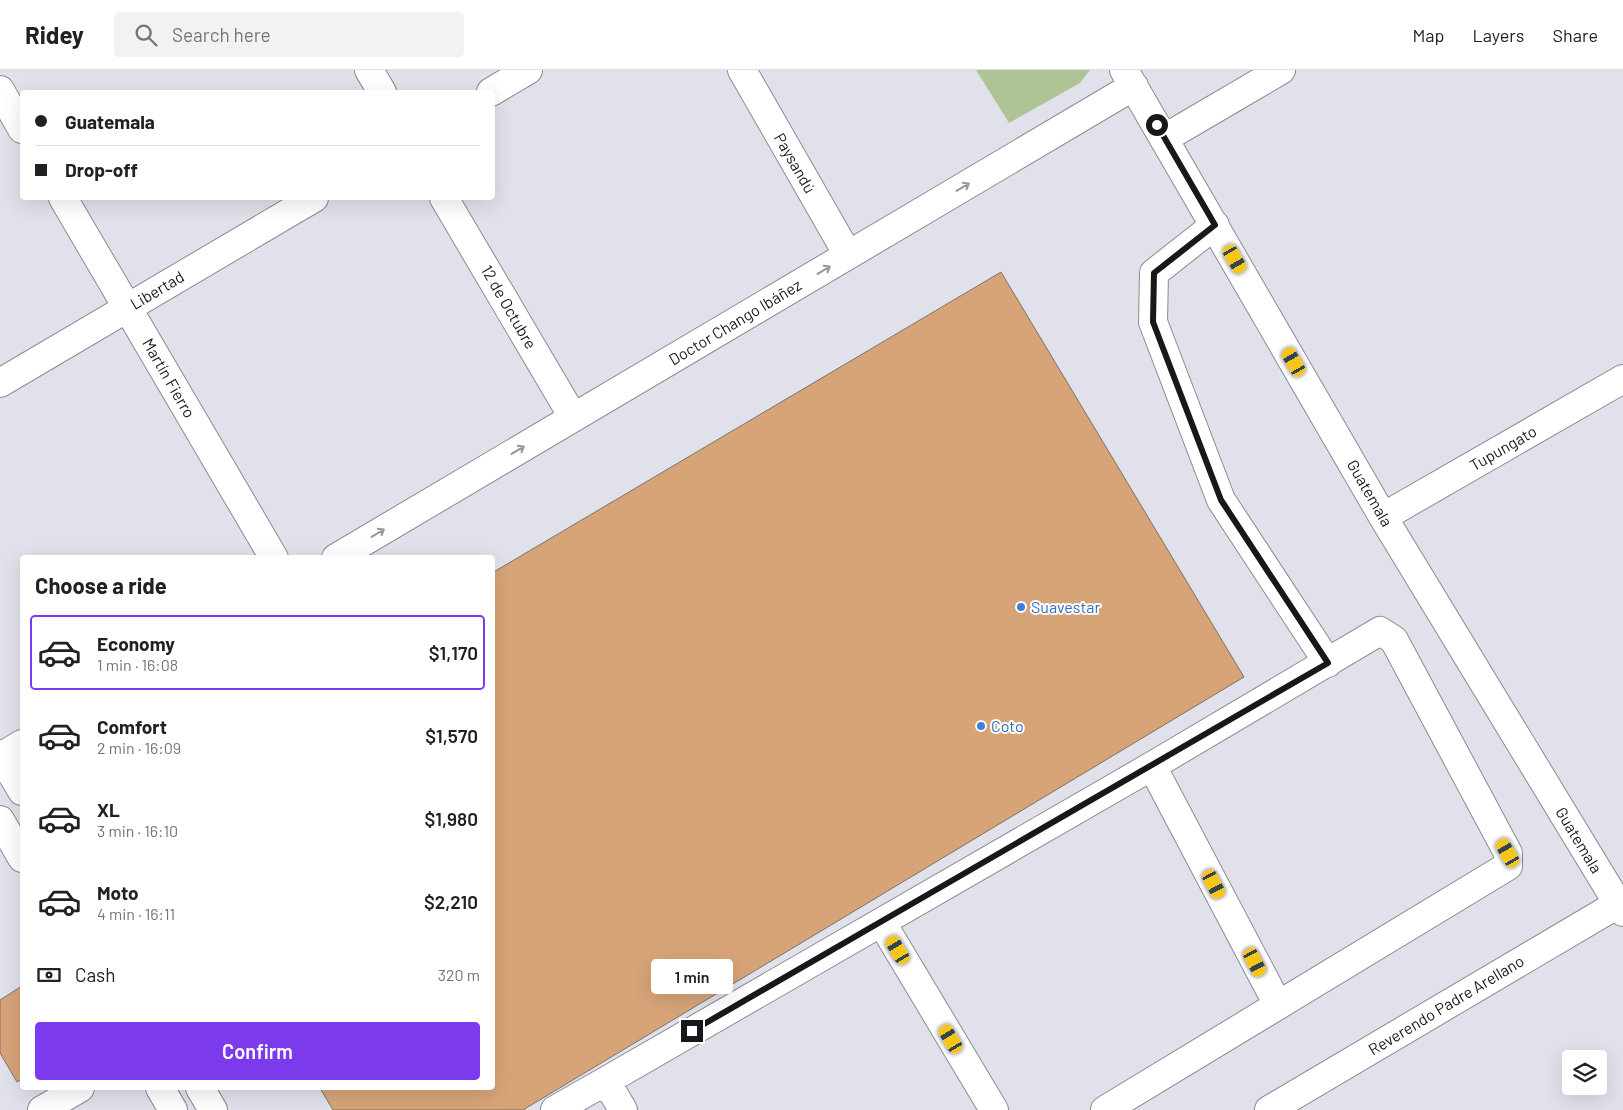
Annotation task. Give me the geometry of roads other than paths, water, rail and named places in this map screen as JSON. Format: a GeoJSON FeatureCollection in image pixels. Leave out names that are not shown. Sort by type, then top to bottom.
{"type":"FeatureCollection","features":[{"type":"Feature","properties":{"kind":"street"},"geometry":{"type":"LineString","coordinates":[[369,70],[381,90]]}},
{"type":"Feature","properties":{"kind":"street"},"geometry":{"type":"LineString","coordinates":[[494,90],[528,70]]}},
{"type":"Feature","properties":{"kind":"street","name":"Paysandú"},"geometry":{"type":"LineString","coordinates":[[742,70],[848,255]]}},
{"type":"Feature","properties":{"kind":"street"},"geometry":{"type":"LineString","coordinates":[[1165,138],[1281,70]]}},
{"type":"Feature","properties":{"kind":"street","name":"Doctor Chango Ibáñez"},"geometry":{"type":"LineString","coordinates":[[341,555],[848,255],[1129,78]]}},
{"type":"Feature","properties":{"kind":"street","name":"Guatemala"},"geometry":{"type":"LineString","coordinates":[[1129,78],[1383,517],[1621,906]]}},
{"type":"Feature","properties":{"kind":"street"},"geometry":{"type":"LineString","coordinates":[[0,90],[20,125]]}},
{"type":"Feature","properties":{"kind":"street","name":"Martín Fierro"},"geometry":{"type":"LineString","coordinates":[[64,200],[272,555]]}},
{"type":"Feature","properties":{"kind":"street","name":"Libertad"},"geometry":{"type":"LineString","coordinates":[[0,383],[311,200]]}},
{"type":"Feature","properties":{"kind":"street","name":"12 de Octubre"},"geometry":{"type":"LineString","coordinates":[[445,200],[573,417]]}},
{"type":"Feature","properties":{"kind":"street"},"geometry":{"type":"LineString","coordinates":[[1215,225],[1154,273],[1153,322],[1221,500],[1328,663]]}},
{"type":"Feature","properties":{"kind":"street","name":"Tupungato"},"geometry":{"type":"LineString","coordinates":[[1383,517],[1623,379]]}},
{"type":"Feature","properties":{"kind":"street"},"geometry":{"type":"LineString","coordinates":[[555,1110],[1152,766],[1380,631],[1394,640],[1508,853],[1508,866],[1105,1110]]}},
{"type":"Feature","properties":{"kind":"street"},"geometry":{"type":"LineString","coordinates":[[8,751],[20,785]]}},
{"type":"Feature","properties":{"kind":"street"},"geometry":{"type":"LineString","coordinates":[[1152,766],[1278,1005]]}},
{"type":"Feature","properties":{"kind":"street"},"geometry":{"type":"LineString","coordinates":[[0,820],[20,855]]}},
{"type":"Feature","properties":{"kind":"street","name":"Reverendo Padre Arellano"},"geometry":{"type":"LineString","coordinates":[[1269,1110],[1621,906]]}},
{"type":"Feature","properties":{"kind":"street"},"geometry":{"type":"LineString","coordinates":[[882,922],[994,1110]]}},
{"type":"Feature","properties":{"kind":"street"},"geometry":{"type":"LineString","coordinates":[[606,1081],[623,1110]]}},
{"type":"Feature","properties":{"kind":"street"},"geometry":{"type":"LineString","coordinates":[[42,1110],[77,1090]]}},
{"type":"Feature","properties":{"kind":"street"},"geometry":{"type":"LineString","coordinates":[[161,1090],[173,1110]]}},
{"type":"Feature","properties":{"kind":"street"},"geometry":{"type":"LineString","coordinates":[[201,1090],[214,1110]]}},
{"type":"Feature","properties":{"kind":"place","name":"Suavestar"},"geometry":{"type":"Point","coordinates":[1021,607]}},
{"type":"Feature","properties":{"kind":"place","name":"Coto"},"geometry":{"type":"Point","coordinates":[981,726]}}]}
